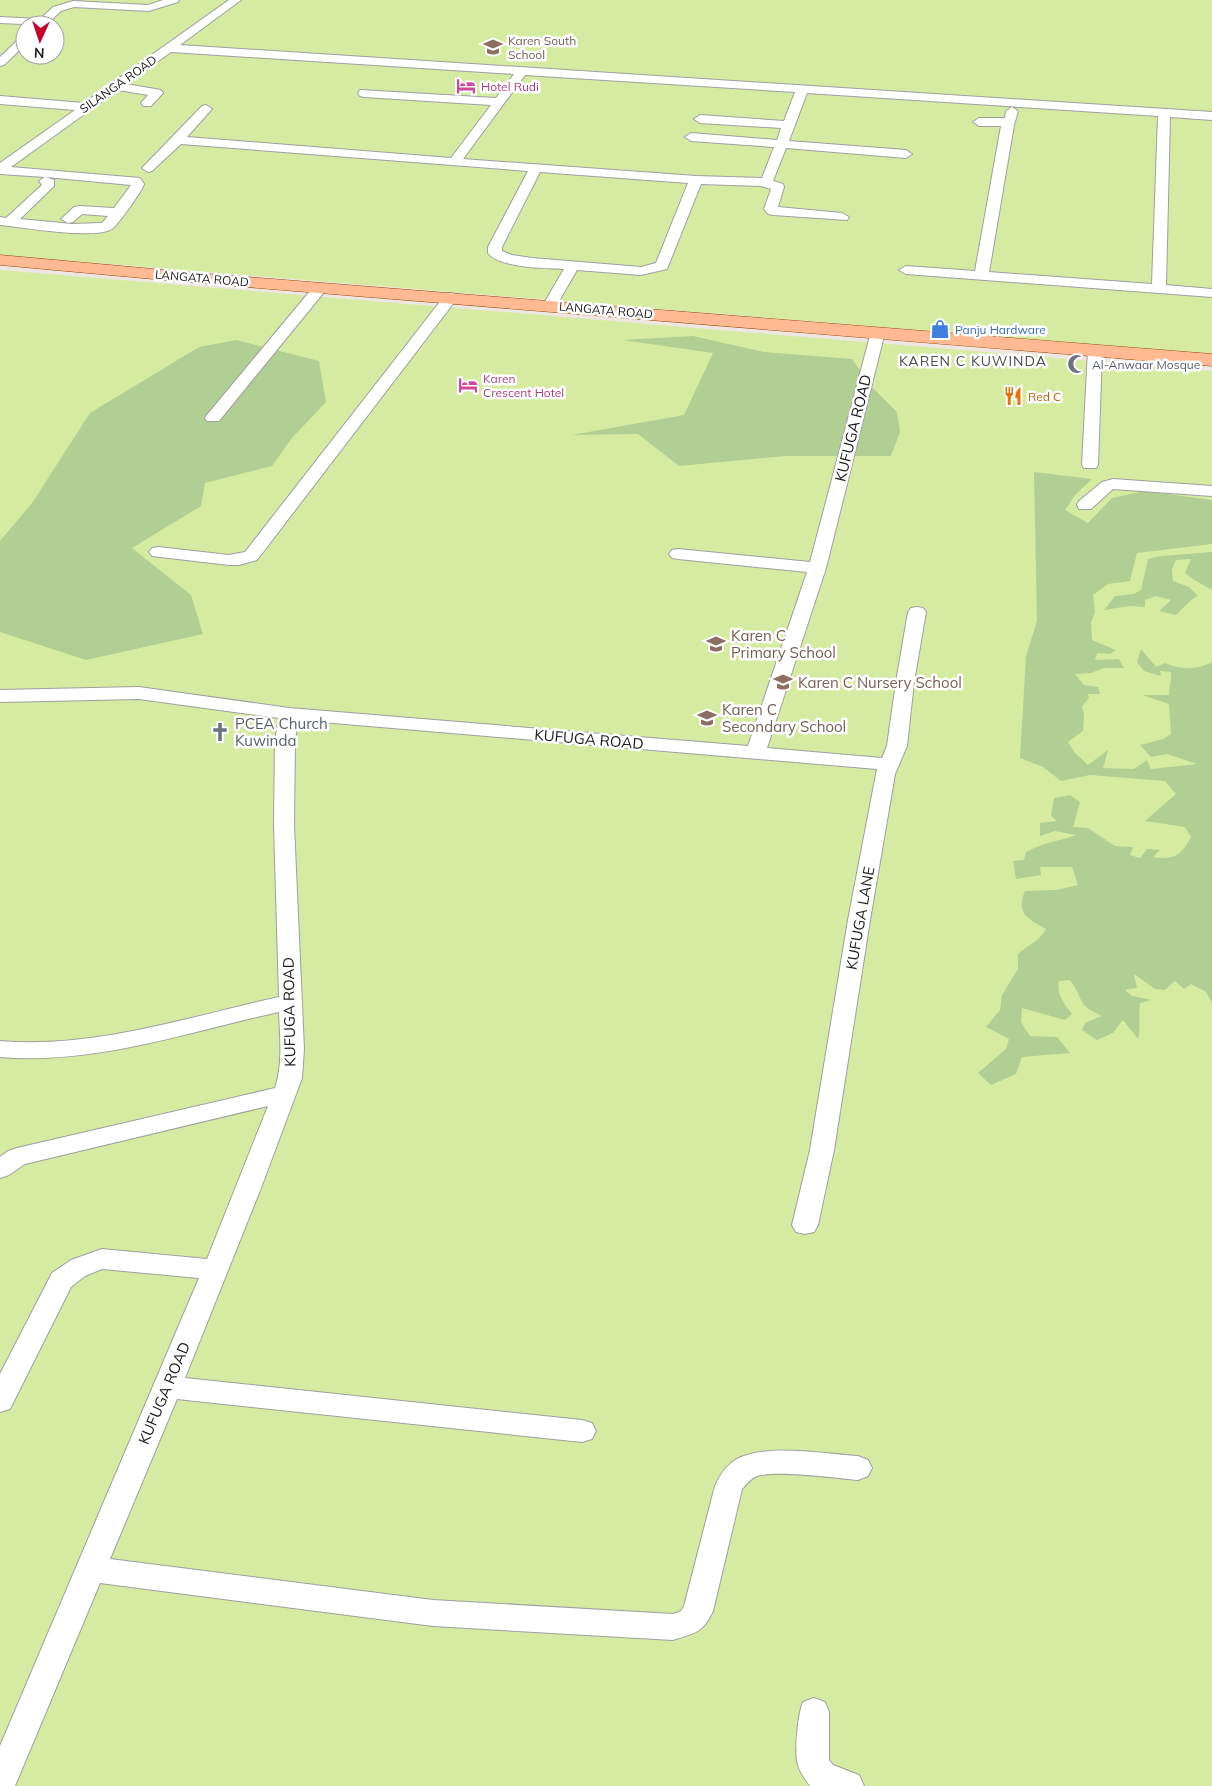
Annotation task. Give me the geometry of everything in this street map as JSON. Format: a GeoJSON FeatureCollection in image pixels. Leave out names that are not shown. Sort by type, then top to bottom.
{"type":"FeatureCollection","features":[{"type":"Feature","properties":{"kind":"main road","name":"LANGATA ROAD"},"geometry":{"type":"LineString","coordinates":[[0,260],[320,288],[451,297],[1212,360]]}},
{"type":"Feature","properties":{"kind":"street"},"geometry":{"type":"LineString","coordinates":[[51,15],[57,9],[73,4],[149,8],[174,0]]}},
{"type":"Feature","properties":{"kind":"street","name":"SILANGA ROAD"},"geometry":{"type":"LineString","coordinates":[[0,170],[114,86],[236,0]]}},
{"type":"Feature","properties":{"kind":"street"},"geometry":{"type":"LineString","coordinates":[[0,20],[15,21]]}},
{"type":"Feature","properties":{"kind":"street"},"geometry":{"type":"LineString","coordinates":[[169,48],[1212,116]]}},
{"type":"Feature","properties":{"kind":"street"},"geometry":{"type":"LineString","coordinates":[[0,63],[15,49]]}},
{"type":"Feature","properties":{"kind":"street"},"geometry":{"type":"LineString","coordinates":[[455,161],[522,70]]}},
{"type":"Feature","properties":{"kind":"street"},"geometry":{"type":"LineString","coordinates":[[114,86],[157,93],[147,103]]}},
{"type":"Feature","properties":{"kind":"street"},"geometry":{"type":"LineString","coordinates":[[762,182],[769,179],[803,88]]}},
{"type":"Feature","properties":{"kind":"street"},"geometry":{"type":"LineString","coordinates":[[122,97],[134,89]]}},
{"type":"Feature","properties":{"kind":"street"},"geometry":{"type":"LineString","coordinates":[[364,93],[499,102]]}},
{"type":"Feature","properties":{"kind":"street"},"geometry":{"type":"LineString","coordinates":[[0,100],[85,107]]}},
{"type":"Feature","properties":{"kind":"street"},"geometry":{"type":"LineString","coordinates":[[0,113],[13,101]]}},
{"type":"Feature","properties":{"kind":"street"},"geometry":{"type":"LineString","coordinates":[[980,276],[1013,103]]}},
{"type":"Feature","properties":{"kind":"street"},"geometry":{"type":"LineString","coordinates":[[148,168],[178,140],[206,109]]}},
{"type":"Feature","properties":{"kind":"street"},"geometry":{"type":"LineString","coordinates":[[1159,289],[1164,112]]}},
{"type":"Feature","properties":{"kind":"street"},"geometry":{"type":"LineString","coordinates":[[700,119],[788,125]]}},
{"type":"Feature","properties":{"kind":"street"},"geometry":{"type":"LineString","coordinates":[[979,122],[1008,123]]}},
{"type":"Feature","properties":{"kind":"street"},"geometry":{"type":"LineString","coordinates":[[691,138],[906,154]]}},
{"type":"Feature","properties":{"kind":"street"},"geometry":{"type":"LineString","coordinates":[[178,140],[696,180],[762,182],[778,187],[771,209],[773,211],[842,217]]}},
{"type":"Feature","properties":{"kind":"street"},"geometry":{"type":"LineString","coordinates":[[536,168],[495,247],[494,253],[500,256],[518,260],[573,266],[642,271],[655,270],[662,266],[696,180]]}},
{"type":"Feature","properties":{"kind":"street"},"geometry":{"type":"LineString","coordinates":[[0,170],[137,182],[138,186],[107,226],[94,229],[4,221]]}},
{"type":"Feature","properties":{"kind":"street"},"geometry":{"type":"LineString","coordinates":[[4,221],[48,186],[49,183],[45,181]]}},
{"type":"Feature","properties":{"kind":"street"},"geometry":{"type":"LineString","coordinates":[[68,219],[79,210],[117,212]]}},
{"type":"Feature","properties":{"kind":"street"},"geometry":{"type":"LineString","coordinates":[[550,305],[573,266]]}},
{"type":"Feature","properties":{"kind":"street"},"geometry":{"type":"LineString","coordinates":[[906,270],[1212,293]]}},
{"type":"Feature","properties":{"kind":"street"},"geometry":{"type":"LineString","coordinates":[[213,418],[320,288]]}},
{"type":"Feature","properties":{"kind":"street"},"geometry":{"type":"LineString","coordinates":[[158,552],[229,560],[239,560],[251,556],[451,297]]}},
{"type":"Feature","properties":{"kind":"street","name":"KUFUGA ROAD"},"geometry":{"type":"LineString","coordinates":[[756,752],[817,568],[878,332]]}},
{"type":"Feature","properties":{"kind":"street"},"geometry":{"type":"LineString","coordinates":[[1090,465],[1095,350]]}},
{"type":"Feature","properties":{"kind":"street"},"geometry":{"type":"LineString","coordinates":[[1085,505],[1108,485],[1113,484],[1212,491]]}},
{"type":"Feature","properties":{"kind":"street"},"geometry":{"type":"LineString","coordinates":[[678,554],[817,568]]}},
{"type":"Feature","properties":{"kind":"street","name":"KUFUGA LANE"},"geometry":{"type":"LineString","coordinates":[[805,1225],[822,1150],[859,920],[885,774],[897,746],[905,682],[917,612]]}},
{"type":"Feature","properties":{"kind":"street"},"geometry":{"type":"LineString","coordinates":[[0,696],[139,693],[289,714]]}},
{"type":"Feature","properties":{"kind":"street","name":"KUFUGA ROAD"},"geometry":{"type":"LineString","coordinates":[[0,1782],[168,1387],[249,1188],[290,1078],[292,1049],[289,1002],[284,783],[285,740],[289,714],[889,764]]}},
{"type":"Feature","properties":{"kind":"street"},"geometry":{"type":"LineString","coordinates":[[0,1049],[22,1052],[58,1051],[93,1047],[289,1002]]}},
{"type":"Feature","properties":{"kind":"street"},"geometry":{"type":"LineString","coordinates":[[0,1169],[17,1157],[284,1094]]}},
{"type":"Feature","properties":{"kind":"street"},"geometry":{"type":"LineString","coordinates":[[0,1401],[61,1280],[74,1269],[87,1263],[102,1260],[215,1270]]}},
{"type":"Feature","properties":{"kind":"street"},"geometry":{"type":"LineString","coordinates":[[168,1387],[582,1431]]}},
{"type":"Feature","properties":{"kind":"street"},"geometry":{"type":"LineString","coordinates":[[90,1569],[433,1613],[673,1627],[691,1621],[698,1611],[729,1486],[738,1474],[750,1467],[771,1463],[858,1468]]}},
{"type":"Feature","properties":{"kind":"street"},"geometry":{"type":"LineString","coordinates":[[814,1712],[813,1764],[822,1776],[848,1786]]}},
{"type":"Feature","properties":{"kind":"green space"},"geometry":{"type":"Polygon","coordinates":[[[0,0],[1212,0],[1212,354],[0,255],[0,0]]]}},
{"type":"Feature","properties":{"kind":"green space"},"geometry":{"type":"Polygon","coordinates":[[[0,270],[1212,371],[1212,1786],[0,1786],[0,270]]]}},
{"type":"Feature","properties":{"kind":"green space"},"geometry":{"type":"Polygon","coordinates":[[[693,336],[764,352],[852,359],[872,387],[897,412],[900,432],[891,456],[785,456],[679,466],[638,434],[572,435],[684,415],[713,353],[622,340],[693,336]]]}},
{"type":"Feature","properties":{"kind":"green space"},"geometry":{"type":"Polygon","coordinates":[[[236,340],[319,361],[326,402],[292,438],[272,466],[205,483],[201,506],[132,548],[191,595],[203,634],[86,660],[0,632],[0,541],[32,503],[90,413],[199,347],[236,340]]]}},
{"type":"Feature","properties":{"kind":"green space"},"geometry":{"type":"Polygon","coordinates":[[[1034,472],[1092,479],[1075,495],[1065,510],[1088,523],[1112,498],[1144,491],[1212,500],[1212,544],[1137,553],[1130,581],[1108,584],[1093,595],[1095,612],[1091,623],[1092,640],[1116,650],[1110,654],[1097,653],[1095,660],[1119,659],[1124,668],[1104,668],[1091,673],[1075,674],[1084,685],[1098,687],[1100,694],[1088,694],[1089,698],[1082,706],[1084,715],[1083,731],[1068,742],[1075,753],[1088,765],[1108,750],[1103,768],[1134,769],[1147,760],[1151,769],[1197,764],[1167,754],[1151,757],[1140,745],[1163,739],[1171,734],[1169,704],[1142,695],[1169,695],[1171,672],[1160,671],[1161,676],[1144,671],[1137,662],[1141,649],[1156,667],[1165,663],[1176,667],[1195,668],[1212,662],[1212,1003],[1206,992],[1191,984],[1184,989],[1175,981],[1165,990],[1155,989],[1134,974],[1137,988],[1125,990],[1132,996],[1152,1000],[1140,1003],[1138,1039],[1123,1020],[1113,1033],[1097,1040],[1082,1030],[1085,1023],[1102,1016],[1084,1005],[1070,980],[1059,981],[1060,994],[1072,1014],[1065,1020],[1022,1008],[1021,1022],[1030,1036],[1057,1037],[1070,1053],[1022,1057],[1016,1074],[991,1085],[978,1073],[1006,1049],[1009,1039],[986,1027],[1000,1010],[1002,995],[1018,969],[1018,954],[1038,939],[1046,929],[1025,915],[1022,899],[1025,891],[1056,890],[1078,885],[1072,867],[1040,867],[1041,875],[1016,879],[1013,861],[1024,860],[1026,852],[1039,846],[1076,835],[1055,831],[1040,836],[1040,823],[1057,821],[1051,816],[1054,798],[1070,795],[1080,802],[1073,827],[1088,828],[1115,846],[1133,847],[1130,855],[1140,858],[1147,849],[1160,850],[1153,857],[1172,857],[1184,849],[1191,837],[1185,827],[1145,821],[1176,794],[1165,781],[1090,775],[1061,781],[1043,767],[1020,758],[1026,656],[1037,621],[1034,472]]]}},
{"type":"Feature","properties":{"kind":"green space"},"geometry":{"type":"Polygon","coordinates":[[[1212,552],[1212,590],[1185,573],[1191,559],[1176,560],[1172,569],[1173,581],[1189,587],[1198,596],[1191,600],[1176,615],[1159,611],[1171,600],[1156,596],[1145,600],[1145,607],[1129,606],[1104,610],[1115,596],[1134,594],[1141,590],[1148,559],[1161,556],[1212,552]]]}},
{"type":"Feature","properties":{"kind":"place","name":"Karen South School"},"geometry":{"type":"Point","coordinates":[493,47]}},
{"type":"Feature","properties":{"kind":"place","name":"Hotel Rudi"},"geometry":{"type":"Point","coordinates":[466,86]}},
{"type":"Feature","properties":{"kind":"place","name":"Panju Hardware"},"geometry":{"type":"Point","coordinates":[940,329]}},
{"type":"Feature","properties":{"kind":"place","name":"Al-Anwaar Mosque"},"geometry":{"type":"Point","coordinates":[1077,364]}},
{"type":"Feature","properties":{"kind":"place","name":"Karen Crescent Hotel"},"geometry":{"type":"Point","coordinates":[468,385]}},
{"type":"Feature","properties":{"kind":"place","name":"Red C"},"geometry":{"type":"Point","coordinates":[1013,396]}},
{"type":"Feature","properties":{"kind":"place","name":"Karen C Primary School"},"geometry":{"type":"Point","coordinates":[716,644]}},
{"type":"Feature","properties":{"kind":"place","name":"Karen C Nursery School"},"geometry":{"type":"Point","coordinates":[783,682]}},
{"type":"Feature","properties":{"kind":"place","name":"Karen C Secondary School"},"geometry":{"type":"Point","coordinates":[707,718]}},
{"type":"Feature","properties":{"kind":"place","name":"PCEA Church Kuwinda"},"geometry":{"type":"Point","coordinates":[220,732]}},
{"type":"Feature","properties":{"kind":"district","name":"KAREN C KUWINDA"},"geometry":{"type":"Point","coordinates":[973,361]}}]}
